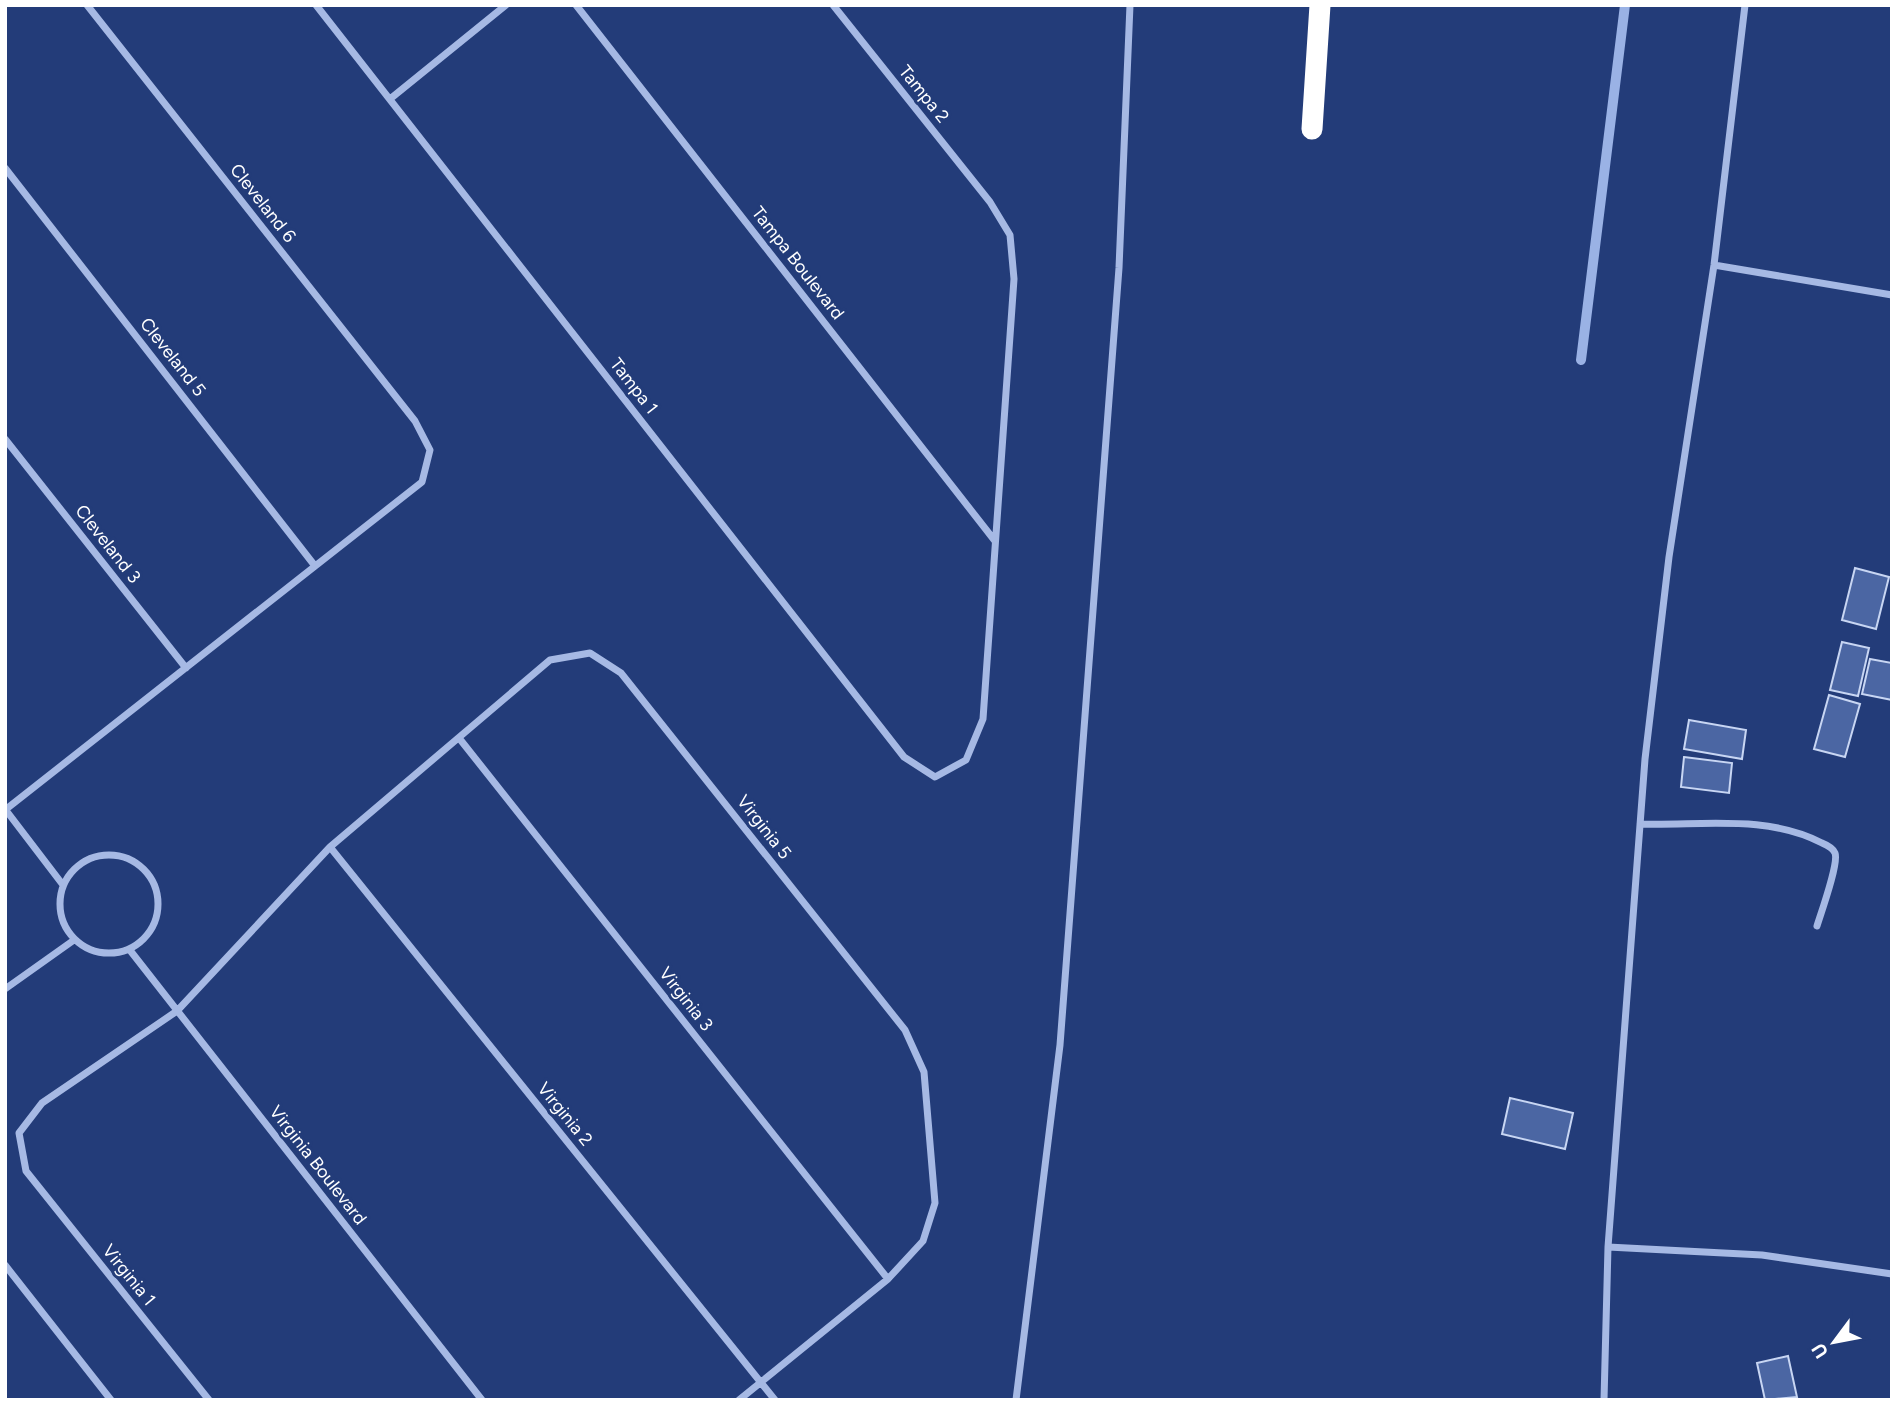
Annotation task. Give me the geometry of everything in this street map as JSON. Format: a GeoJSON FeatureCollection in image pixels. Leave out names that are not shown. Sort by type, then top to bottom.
{"type":"FeatureCollection","features":[{"type":"Feature","properties":{"kind":"highway"},"geometry":{"type":"LineString","coordinates":[[1312,130],[1320,5]]}},
{"type":"Feature","properties":{"kind":"street","name":"Cleveland 6"},"geometry":{"type":"LineString","coordinates":[[5,810],[422,482],[430,450],[415,421],[87,5]]}},
{"type":"Feature","properties":{"kind":"street","name":"Tampa 1"},"geometry":{"type":"LineString","coordinates":[[316,5],[904,757],[935,777]]}},
{"type":"Feature","properties":{"kind":"street"},"geometry":{"type":"LineString","coordinates":[[390,99],[506,5]]}},
{"type":"Feature","properties":{"kind":"street","name":"Tampa Boulevard"},"geometry":{"type":"LineString","coordinates":[[576,5],[995,541]]}},
{"type":"Feature","properties":{"kind":"street","name":"Tampa 2"},"geometry":{"type":"LineString","coordinates":[[833,5],[990,202],[1010,235],[1014,279],[982,719],[966,760],[935,777]]}},
{"type":"Feature","properties":{"kind":"street"},"geometry":{"type":"LineString","coordinates":[[1016,1400],[1060,1045],[1119,268],[1130,5]]}},
{"type":"Feature","properties":{"kind":"street"},"geometry":{"type":"LineString","coordinates":[[1604,1400],[1608,1247],[1645,759],[1669,557],[1714,265],[1745,5]]}},
{"type":"Feature","properties":{"kind":"street","name":"Cleveland 5"},"geometry":{"type":"LineString","coordinates":[[5,168],[315,566]]}},
{"type":"Feature","properties":{"kind":"street"},"geometry":{"type":"LineString","coordinates":[[1714,265],[1892,295]]}},
{"type":"Feature","properties":{"kind":"street","name":"Cleveland 3"},"geometry":{"type":"LineString","coordinates":[[5,439],[186,668]]}},
{"type":"Feature","properties":{"kind":"street","name":"Virginia 5"},"geometry":{"type":"LineString","coordinates":[[459,737],[550,660],[590,653],[621,673],[905,1030],[924,1072],[935,1203],[923,1241],[888,1279],[739,1400]]}},
{"type":"Feature","properties":{"kind":"street"},"geometry":{"type":"LineString","coordinates":[[177,1011],[330,847],[459,737]]}},
{"type":"Feature","properties":{"kind":"street","name":"Virginia 3"},"geometry":{"type":"LineString","coordinates":[[459,737],[888,1279]]}},
{"type":"Feature","properties":{"kind":"street"},"geometry":{"type":"LineString","coordinates":[[5,810],[63,885]]}},
{"type":"Feature","properties":{"kind":"street"},"geometry":{"type":"LineString","coordinates":[[1640,824],[1716,823],[1779,828],[1811,837],[1830,847],[1835,853],[1835,867],[1817,926]]}},
{"type":"Feature","properties":{"kind":"street","name":"Virginia 2"},"geometry":{"type":"LineString","coordinates":[[330,847],[775,1400]]}},
{"type":"Feature","properties":{"kind":"street"},"geometry":{"type":"LineString","coordinates":[[108,854],[127,857],[144,868],[155,884],[159,903],[155,922],[145,939],[129,949],[110,953],[91,950],[75,940],[64,923],[59,904],[63,885],[73,869],[89,858],[108,854]]}},
{"type":"Feature","properties":{"kind":"street"},"geometry":{"type":"LineString","coordinates":[[5,989],[75,940]]}},
{"type":"Feature","properties":{"kind":"street","name":"Virginia Boulevard"},"geometry":{"type":"LineString","coordinates":[[129,949],[482,1400]]}},
{"type":"Feature","properties":{"kind":"street","name":"Virginia 1"},"geometry":{"type":"LineString","coordinates":[[177,1011],[42,1103],[19,1133],[26,1171],[209,1400]]}},
{"type":"Feature","properties":{"kind":"street"},"geometry":{"type":"LineString","coordinates":[[1608,1247],[1762,1255],[1892,1274]]}},
{"type":"Feature","properties":{"kind":"street"},"geometry":{"type":"LineString","coordinates":[[5,1265],[111,1400]]}},
{"type":"Feature","properties":{"kind":"building"},"geometry":{"type":"Polygon","coordinates":[[[1855,568],[1889,577],[1876,629],[1842,620],[1855,568]]]}},
{"type":"Feature","properties":{"kind":"building"},"geometry":{"type":"Polygon","coordinates":[[[1842,642],[1869,648],[1858,696],[1830,690],[1842,642]]]}},
{"type":"Feature","properties":{"kind":"building"},"geometry":{"type":"Polygon","coordinates":[[[1870,659],[1892,663],[1892,700],[1862,694],[1870,659]]]}},
{"type":"Feature","properties":{"kind":"building"},"geometry":{"type":"Polygon","coordinates":[[[1829,695],[1860,704],[1845,757],[1814,749],[1829,695]]]}},
{"type":"Feature","properties":{"kind":"building"},"geometry":{"type":"Polygon","coordinates":[[[1689,720],[1746,730],[1742,759],[1684,749],[1689,720]]]}},
{"type":"Feature","properties":{"kind":"building"},"geometry":{"type":"Polygon","coordinates":[[[1684,757],[1732,763],[1729,793],[1681,787],[1684,757]]]}},
{"type":"Feature","properties":{"kind":"building"},"geometry":{"type":"Polygon","coordinates":[[[1510,1098],[1573,1113],[1565,1149],[1502,1134],[1510,1098]]]}},
{"type":"Feature","properties":{"kind":"building"},"geometry":{"type":"Polygon","coordinates":[[[1788,1356],[1797,1397],[1765,1400],[1757,1363],[1788,1356]]]}},
{"type":"Feature","properties":{"kind":"waterway"},"geometry":{"type":"LineString","coordinates":[[1581,360],[1625,5]]}}]}
